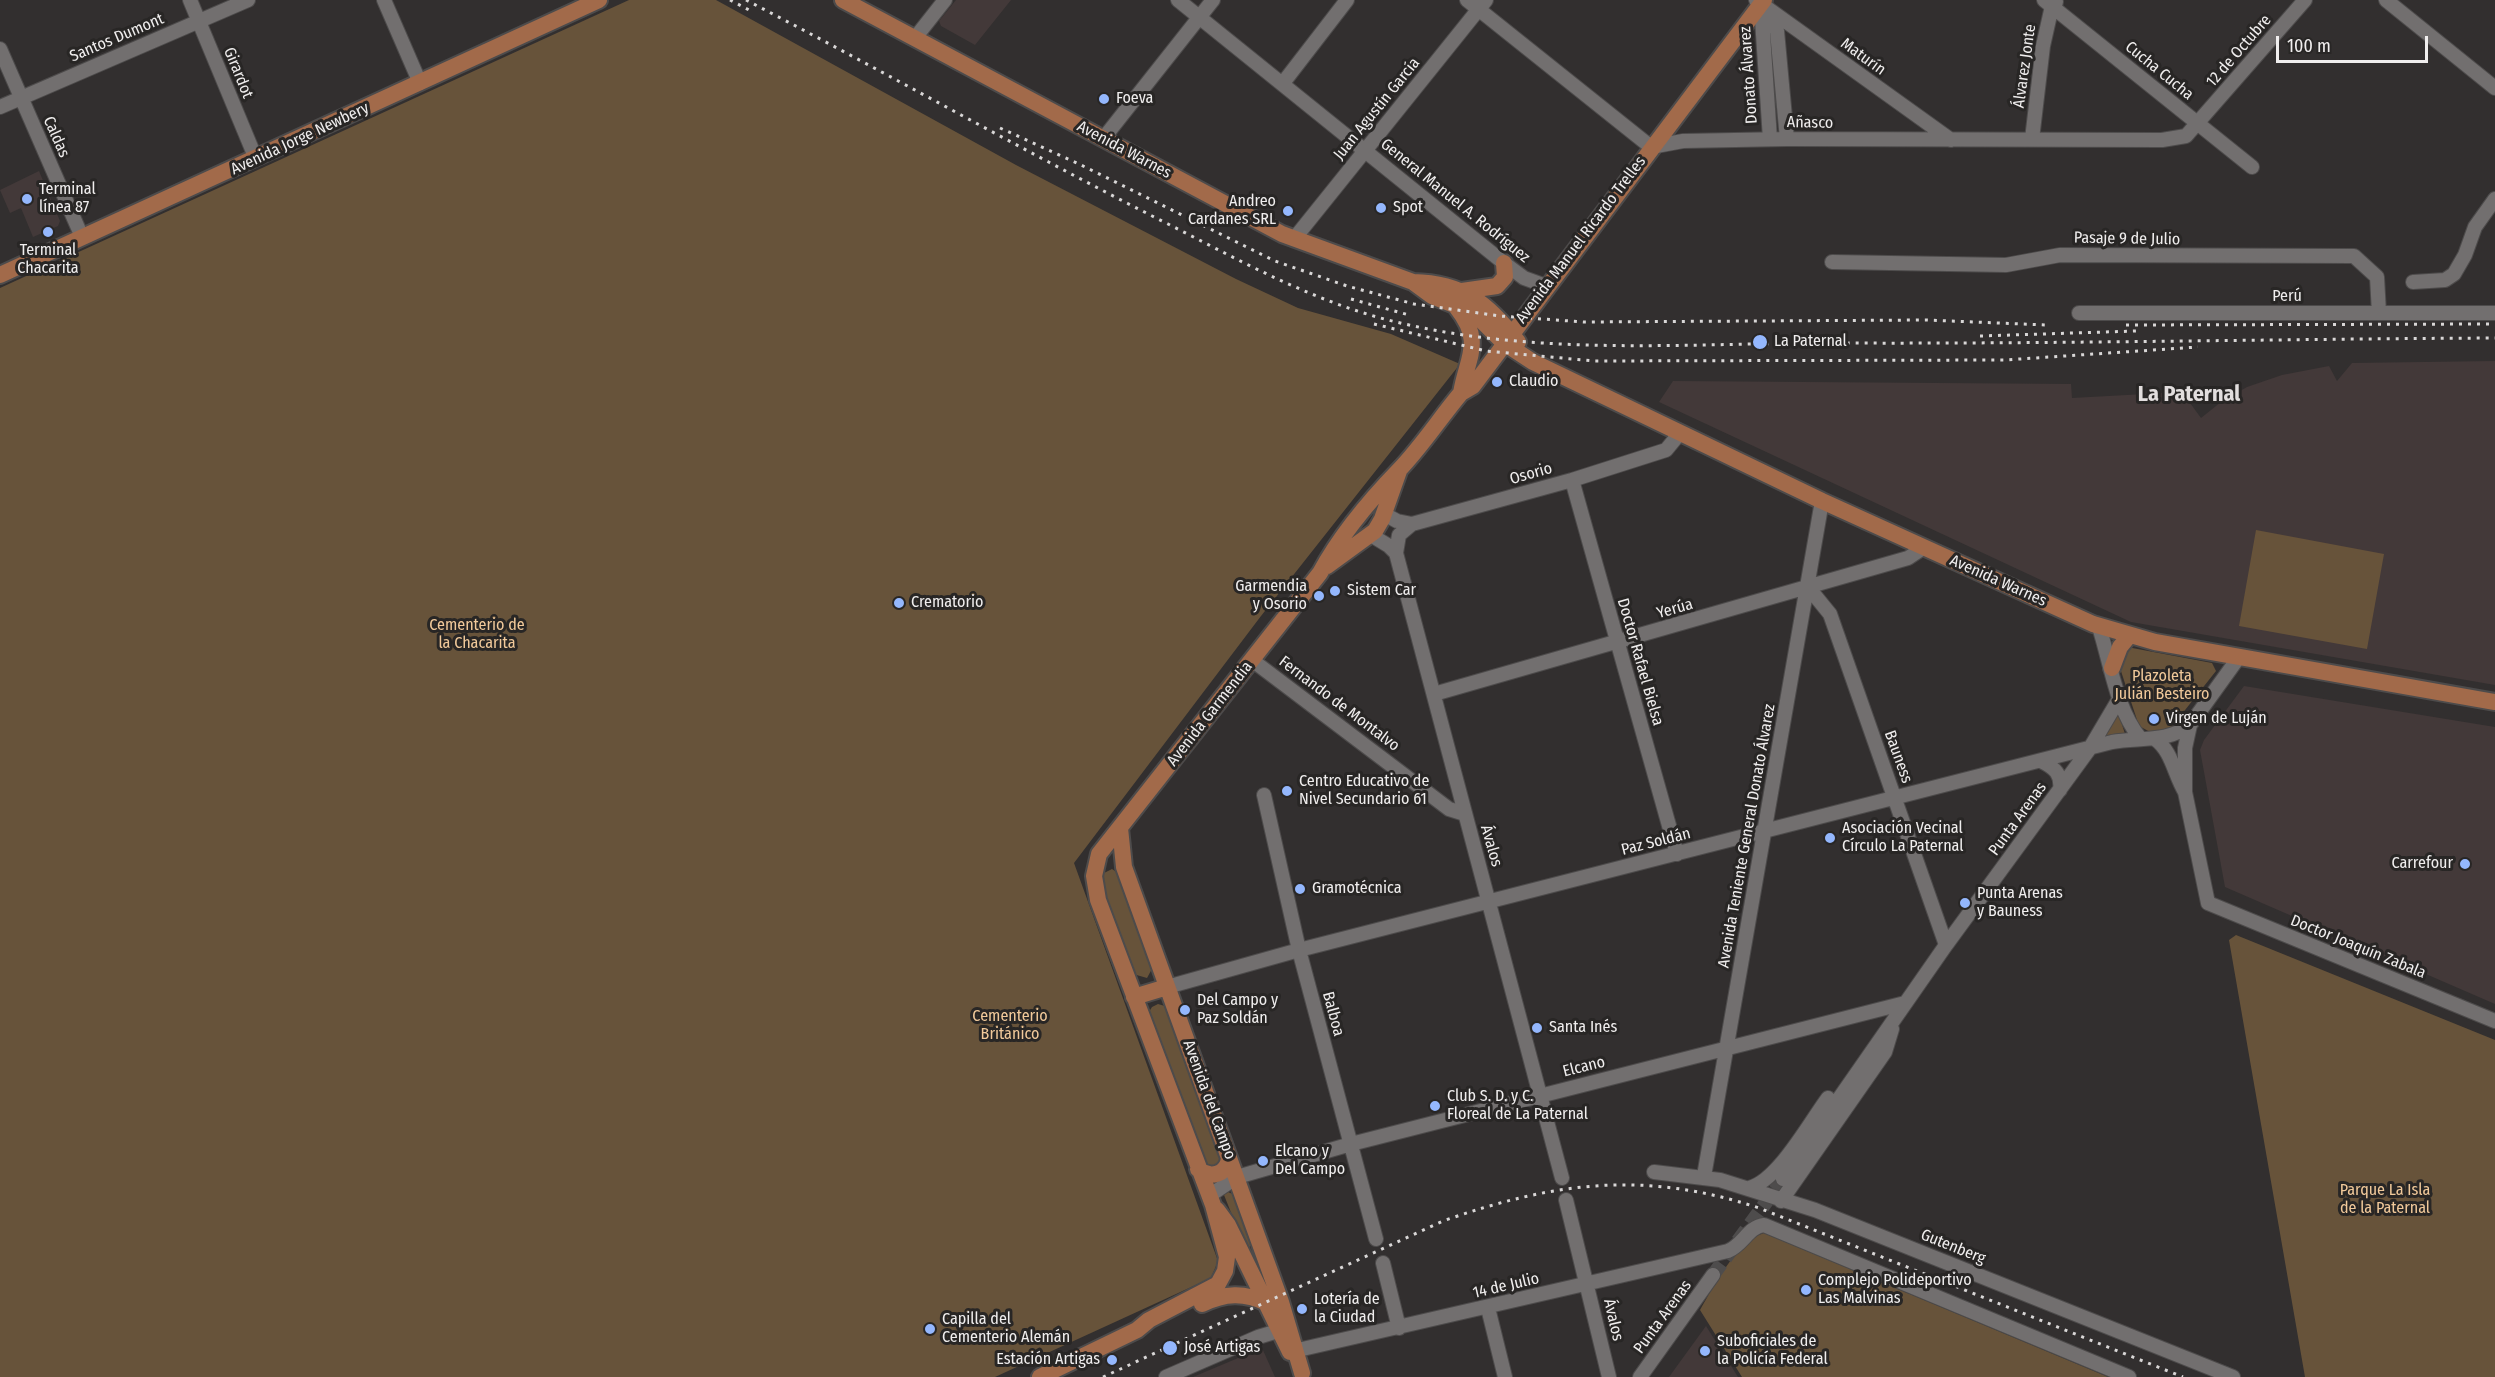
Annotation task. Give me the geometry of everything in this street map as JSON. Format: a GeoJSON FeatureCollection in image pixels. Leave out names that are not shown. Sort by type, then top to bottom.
{"type":"FeatureCollection","features":[{"type":"Feature","properties":{"kind":"main road","name":"Avenida Jorge Newbery"},"geometry":{"type":"LineString","coordinates":[[0,275],[599,0]]}},
{"type":"Feature","properties":{"kind":"main road","name":"Avenida Warnes"},"geometry":{"type":"LineString","coordinates":[[843,0],[1294,239],[1413,282],[1437,282],[1477,316],[1508,338],[1533,362],[1822,501],[2099,627],[2130,636],[2240,657],[2495,702]]}},
{"type":"Feature","properties":{"kind":"main road","name":"Avenida Manuel Ricardo Trelles"},"geometry":{"type":"LineString","coordinates":[[1508,338],[1760,1]]}},
{"type":"Feature","properties":{"kind":"main road"},"geometry":{"type":"LineString","coordinates":[[1461,393],[1471,358],[1472,342],[1470,326],[1459,299],[1497,286],[1505,277],[1504,262]]}},
{"type":"Feature","properties":{"kind":"main road","name":"Avenida Garmendia"},"geometry":{"type":"LineString","coordinates":[[1099,854],[1320,573],[1359,514],[1400,469],[1461,393],[1473,386],[1508,338]]}},
{"type":"Feature","properties":{"kind":"main road"},"geometry":{"type":"LineString","coordinates":[[1491,361],[1512,359],[1533,362]]}},
{"type":"Feature","properties":{"kind":"main road","name":"Avenida Garmendia"},"geometry":{"type":"LineString","coordinates":[[1320,573],[1371,535],[1384,514],[1400,469]]}},
{"type":"Feature","properties":{"kind":"main road"},"geometry":{"type":"LineString","coordinates":[[1371,535],[1359,531],[1359,514],[1374,508],[1384,514]]}},
{"type":"Feature","properties":{"kind":"main road"},"geometry":{"type":"LineString","coordinates":[[2112,668],[2120,647],[2130,636]]}},
{"type":"Feature","properties":{"kind":"main road","name":"Avenida del Campo"},"geometry":{"type":"LineString","coordinates":[[1120,828],[1124,867],[1298,1350],[1303,1375]]}},
{"type":"Feature","properties":{"kind":"main road","name":"Avenida del Campo"},"geometry":{"type":"LineString","coordinates":[[1099,854],[1094,876],[1095,888],[1211,1200],[1227,1257],[1226,1271],[1219,1290]]}},
{"type":"Feature","properties":{"kind":"main road"},"geometry":{"type":"LineString","coordinates":[[1134,997],[1167,987]]}},
{"type":"Feature","properties":{"kind":"main road"},"geometry":{"type":"LineString","coordinates":[[1198,1169],[1207,1174],[1217,1174],[1226,1168],[1229,1159]]}},
{"type":"Feature","properties":{"kind":"main road","name":"Avenida del Campo"},"geometry":{"type":"LineString","coordinates":[[1211,1200],[1228,1225],[1278,1330],[1303,1375]]}},
{"type":"Feature","properties":{"kind":"main road"},"geometry":{"type":"LineString","coordinates":[[1040,1377],[1137,1330],[1149,1320],[1236,1284],[1250,1268],[1259,1244]]}},
{"type":"Feature","properties":{"kind":"main road"},"geometry":{"type":"LineString","coordinates":[[1219,1290],[1267,1303]]}},
{"type":"Feature","properties":{"kind":"street","name":"Girardot"},"geometry":{"type":"LineString","coordinates":[[190,0],[256,159]]}},
{"type":"Feature","properties":{"kind":"street","name":"Santos Dumont"},"geometry":{"type":"LineString","coordinates":[[0,107],[248,0]]}},
{"type":"Feature","properties":{"kind":"street"},"geometry":{"type":"LineString","coordinates":[[384,0],[420,83]]}},
{"type":"Feature","properties":{"kind":"street"},"geometry":{"type":"LineString","coordinates":[[915,38],[945,0]]}},
{"type":"Feature","properties":{"kind":"street","name":"General Manuel A. Rodríguez"},"geometry":{"type":"LineString","coordinates":[[1178,0],[1524,278],[1546,286]]}},
{"type":"Feature","properties":{"kind":"street"},"geometry":{"type":"LineString","coordinates":[[1103,139],[1213,0]]}},
{"type":"Feature","properties":{"kind":"street"},"geometry":{"type":"LineString","coordinates":[[1283,83],[1347,0]]}},
{"type":"Feature","properties":{"kind":"street"},"geometry":{"type":"LineString","coordinates":[[1467,0],[1482,5],[1651,147]]}},
{"type":"Feature","properties":{"kind":"street","name":"12 de Octubre"},"geometry":{"type":"LineString","coordinates":[[2199,124],[2305,0]]}},
{"type":"Feature","properties":{"kind":"street"},"geometry":{"type":"LineString","coordinates":[[2386,0],[2495,88]]}},
{"type":"Feature","properties":{"kind":"street","name":"Donato Álvarez"},"geometry":{"type":"LineString","coordinates":[[1760,1],[1777,31],[1787,139]]}},
{"type":"Feature","properties":{"kind":"street","name":"Donato Álvarez"},"geometry":{"type":"LineString","coordinates":[[1760,1],[1770,139]]}},
{"type":"Feature","properties":{"kind":"street","name":"Maturín"},"geometry":{"type":"LineString","coordinates":[[1760,1],[1951,140]]}},
{"type":"Feature","properties":{"kind":"street","name":"Cucha Cucha"},"geometry":{"type":"LineString","coordinates":[[2051,2],[2253,168]]}},
{"type":"Feature","properties":{"kind":"street","name":"Álvarez Jonte"},"geometry":{"type":"LineString","coordinates":[[2032,139],[2043,46],[2051,2]]}},
{"type":"Feature","properties":{"kind":"street","name":"Juan Agustín García"},"geometry":{"type":"LineString","coordinates":[[1294,239],[1482,5]]}},
{"type":"Feature","properties":{"kind":"street","name":"Caldas"},"geometry":{"type":"LineString","coordinates":[[0,49],[82,237]]}},
{"type":"Feature","properties":{"kind":"street","name":"Añasco"},"geometry":{"type":"LineString","coordinates":[[1651,147],[1683,141],[1770,139],[2162,140],[2186,136],[2199,124]]}},
{"type":"Feature","properties":{"kind":"street"},"geometry":{"type":"LineString","coordinates":[[2413,282],[2445,280],[2454,274],[2484,212],[2495,199]]}},
{"type":"Feature","properties":{"kind":"street","name":"Pasaje 9 de Julio"},"geometry":{"type":"LineString","coordinates":[[1832,262],[2006,265],[2060,255],[2354,256],[2377,277],[2379,313]]}},
{"type":"Feature","properties":{"kind":"street","name":"Perú"},"geometry":{"type":"LineString","coordinates":[[2079,313],[2495,313]]}},
{"type":"Feature","properties":{"kind":"street","name":"Osorio"},"geometry":{"type":"LineString","coordinates":[[1412,524],[1572,480],[1666,450],[1680,433]]}},
{"type":"Feature","properties":{"kind":"street","name":"Doctor Rafael Bielsa"},"geometry":{"type":"LineString","coordinates":[[1572,480],[1677,854]]}},
{"type":"Feature","properties":{"kind":"street","name":"Avenida Teniente General Donato Álvarez"},"geometry":{"type":"LineString","coordinates":[[1704,1176],[1822,501]]}},
{"type":"Feature","properties":{"kind":"street"},"geometry":{"type":"LineString","coordinates":[[1384,514],[1397,522],[1412,524]]}},
{"type":"Feature","properties":{"kind":"street"},"geometry":{"type":"LineString","coordinates":[[1396,554],[1400,536],[1412,524]]}},
{"type":"Feature","properties":{"kind":"street"},"geometry":{"type":"LineString","coordinates":[[1371,535],[1380,539],[1396,554]]}},
{"type":"Feature","properties":{"kind":"street","name":"Yerúa"},"geometry":{"type":"LineString","coordinates":[[1434,694],[1908,558],[1923,548]]}},
{"type":"Feature","properties":{"kind":"street","name":"Ávalos"},"geometry":{"type":"LineString","coordinates":[[1396,554],[1562,1178]]}},
{"type":"Feature","properties":{"kind":"street","name":"Bauness"},"geometry":{"type":"LineString","coordinates":[[1808,587],[1830,614],[1946,945]]}},
{"type":"Feature","properties":{"kind":"street"},"geometry":{"type":"LineString","coordinates":[[2099,627],[2119,699],[2130,726],[2140,738]]}},
{"type":"Feature","properties":{"kind":"street"},"geometry":{"type":"LineString","coordinates":[[2155,739],[2175,735],[2190,725],[2240,657]]}},
{"type":"Feature","properties":{"kind":"street","name":"Fernando de Montalvo"},"geometry":{"type":"LineString","coordinates":[[1252,660],[1449,809],[1465,814]]}},
{"type":"Feature","properties":{"kind":"street","name":"Punta Arenas"},"geometry":{"type":"LineString","coordinates":[[1783,1179],[1946,945],[2090,748],[2119,699]]}},
{"type":"Feature","properties":{"kind":"street"},"geometry":{"type":"LineString","coordinates":[[2185,792],[2185,747],[2190,725]]}},
{"type":"Feature","properties":{"kind":"street","name":"Paz Soldán"},"geometry":{"type":"LineString","coordinates":[[1167,987],[1299,950],[1765,833],[2090,748],[2140,738],[2155,739]]}},
{"type":"Feature","properties":{"kind":"street"},"geometry":{"type":"LineString","coordinates":[[2155,739],[2167,750],[2176,778],[2185,792]]}},
{"type":"Feature","properties":{"kind":"street"},"geometry":{"type":"LineString","coordinates":[[2041,761],[2058,772],[2061,781],[2060,790]]}},
{"type":"Feature","properties":{"kind":"street","name":"Doctor Joaquín Zabala"},"geometry":{"type":"LineString","coordinates":[[2185,792],[2208,903],[2495,1021]]}},
{"type":"Feature","properties":{"kind":"street","name":"Balboa"},"geometry":{"type":"LineString","coordinates":[[1264,795],[1299,950],[1376,1239]]}},
{"type":"Feature","properties":{"kind":"street","name":"Elcano"},"geometry":{"type":"LineString","coordinates":[[1211,1200],[1237,1177],[1351,1144],[1905,1003]]}},
{"type":"Feature","properties":{"kind":"street","name":"Punta Arenas"},"geometry":{"type":"LineString","coordinates":[[1749,1188],[1757,1186],[1774,1172],[1868,1041],[1896,1016]]}},
{"type":"Feature","properties":{"kind":"street","name":"Punta Arenas"},"geometry":{"type":"LineString","coordinates":[[1781,1201],[1885,1052],[1896,1016]]}},
{"type":"Feature","properties":{"kind":"street","name":"Gutenberg"},"geometry":{"type":"LineString","coordinates":[[1654,1173],[1704,1176],[1749,1188],[1781,1201],[1832,1216],[2232,1377]]}},
{"type":"Feature","properties":{"kind":"street","name":"Ávalos"},"geometry":{"type":"LineString","coordinates":[[1566,1200],[1609,1377]]}},
{"type":"Feature","properties":{"kind":"street","name":"14 de Julio"},"geometry":{"type":"LineString","coordinates":[[1298,1350],[1723,1253],[1734,1248],[1755,1228],[1770,1226],[2129,1377]]}},
{"type":"Feature","properties":{"kind":"street"},"geometry":{"type":"LineString","coordinates":[[1383,1263],[1399,1328]]}},
{"type":"Feature","properties":{"kind":"street","name":"Punta Arenas"},"geometry":{"type":"LineString","coordinates":[[1640,1377],[1713,1275]]}},
{"type":"Feature","properties":{"kind":"street"},"geometry":{"type":"LineString","coordinates":[[1488,1308],[1505,1377]]}},
{"type":"Feature","properties":{"kind":"street"},"geometry":{"type":"LineString","coordinates":[[1166,1377],[1278,1330]]}},
{"type":"Feature","properties":{"kind":"shaded area"},"geometry":{"type":"Polygon","coordinates":[[[956,0],[1011,0],[975,45],[941,26],[939,21],[956,0]]]}},
{"type":"Feature","properties":{"kind":"shaded area","name":"Terminal línea 87"},"geometry":{"type":"Polygon","coordinates":[[[39,171],[60,221],[58,226],[33,237],[21,208],[10,213],[0,190],[39,171]]]}},
{"type":"Feature","properties":{"kind":"shaded area"},"geometry":{"type":"Polygon","coordinates":[[[2495,361],[2495,685],[2131,622],[1659,402],[1673,381],[2071,384],[2072,398],[2182,392],[2201,418],[2221,402],[2247,387],[2282,375],[2329,366],[2337,381],[2352,363],[2495,361]]]}},
{"type":"Feature","properties":{"kind":"shaded area"},"geometry":{"type":"Polygon","coordinates":[[[2244,686],[2495,727],[2495,1004],[2225,887],[2200,750],[2204,740],[2244,686]]]}},
{"type":"Feature","properties":{"kind":"shaded area","name":"Suboficiales de la Policía Federal"},"geometry":{"type":"Polygon","coordinates":[[[1706,1326],[1738,1377],[1669,1377],[1706,1326]]]}},
{"type":"Feature","properties":{"kind":"shaded area"},"geometry":{"type":"Polygon","coordinates":[[[1262,1348],[1275,1377],[1193,1377],[1262,1348]]]}},
{"type":"Feature","properties":{"kind":"green space","name":"Cementerio de la Chacarita"},"geometry":{"type":"Polygon","coordinates":[[[629,0],[716,0],[1016,165],[1236,279],[1298,308],[1391,334],[1460,364],[1261,616],[1074,863],[1218,1261],[1211,1278],[995,1377],[0,1377],[0,288],[629,0]]]}},
{"type":"Feature","properties":{"kind":"green space"},"geometry":{"type":"Polygon","coordinates":[[[2256,530],[2384,554],[2367,649],[2239,626],[2256,530]]]}},
{"type":"Feature","properties":{"kind":"green space","name":"Plazoleta Julián Besteiro"},"geometry":{"type":"Polygon","coordinates":[[[2127,647],[2212,663],[2216,671],[2170,729],[2154,734],[2139,726],[2119,665],[2127,647]]]}},
{"type":"Feature","properties":{"kind":"green space"},"geometry":{"type":"Polygon","coordinates":[[[2118,712],[2125,734],[2102,741],[2118,712]]]}},
{"type":"Feature","properties":{"kind":"green space"},"geometry":{"type":"Polygon","coordinates":[[[1112,869],[1118,873],[1153,967],[1147,978],[1133,974],[1100,882],[1102,874],[1112,869]]]}},
{"type":"Feature","properties":{"kind":"green space","name":"Parque La Isla de la Paternal"},"geometry":{"type":"Polygon","coordinates":[[[2236,935],[2495,1040],[2495,1377],[2305,1377],[2229,940],[2236,935]]]}},
{"type":"Feature","properties":{"kind":"green space"},"geometry":{"type":"Polygon","coordinates":[[[1158,1004],[1168,1007],[1223,1158],[1217,1167],[1205,1167],[1147,1015],[1152,1007],[1158,1004]]]}},
{"type":"Feature","properties":{"kind":"green space"},"geometry":{"type":"Polygon","coordinates":[[[1228,1192],[1237,1196],[1252,1235],[1249,1251],[1246,1250],[1224,1195],[1228,1192]]]}},
{"type":"Feature","properties":{"kind":"green space","name":"Complejo Polideportivo Las Malvinas"},"geometry":{"type":"Polygon","coordinates":[[[1764,1233],[2108,1377],[1742,1377],[1700,1310],[1735,1255],[1744,1245],[1764,1233]]]}},
{"type":"Feature","properties":{"kind":"tunnel"},"geometry":{"type":"LineString","coordinates":[[1713,1275],[1783,1179]]}},
{"type":"Feature","properties":{"kind":"railway"},"geometry":{"type":"LineString","coordinates":[[730,0],[751,11]]}},
{"type":"Feature","properties":{"kind":"railway"},"geometry":{"type":"LineString","coordinates":[[746,0],[1062,169],[1270,275],[1350,308],[1433,330],[1547,343],[1662,346],[2495,338]]}},
{"type":"Feature","properties":{"kind":"railway"},"geometry":{"type":"LineString","coordinates":[[1000,128],[1077,163],[1275,261],[1347,286],[1414,304],[1500,316],[1584,322],[1925,320],[2045,325]]}},
{"type":"Feature","properties":{"kind":"railway"},"geometry":{"type":"LineString","coordinates":[[1351,299],[1409,315]]}},
{"type":"Feature","properties":{"kind":"railway"},"geometry":{"type":"LineString","coordinates":[[1374,324],[1486,351],[1594,361],[2005,360],[2198,347]]}},
{"type":"Feature","properties":{"kind":"railway"},"geometry":{"type":"LineString","coordinates":[[2126,325],[2495,324]]}},
{"type":"Feature","properties":{"kind":"railway"},"geometry":{"type":"LineString","coordinates":[[1980,336],[2136,331]]}},
{"type":"Feature","properties":{"kind":"railway"},"geometry":{"type":"LineString","coordinates":[[1103,1377],[1443,1221],[1523,1197],[1600,1186],[1638,1185],[1717,1196],[1759,1208],[2183,1377]]}},
{"type":"Feature","properties":{"kind":"place","name":"Foeva"},"geometry":{"type":"Point","coordinates":[1104,99]}},
{"type":"Feature","properties":{"kind":"place","name":"Terminal línea 87"},"geometry":{"type":"Point","coordinates":[27,199]}},
{"type":"Feature","properties":{"kind":"place","name":"Spot"},"geometry":{"type":"Point","coordinates":[1381,208]}},
{"type":"Feature","properties":{"kind":"place","name":"Andreo Cardanes SRL"},"geometry":{"type":"Point","coordinates":[1288,211]}},
{"type":"Feature","properties":{"kind":"place","name":"Terminal Chacarita"},"geometry":{"type":"Point","coordinates":[48,232]}},
{"type":"Feature","properties":{"kind":"place","name":"La Paternal"},"geometry":{"type":"Point","coordinates":[1760,342]}},
{"type":"Feature","properties":{"kind":"place","name":"Claudio"},"geometry":{"type":"Point","coordinates":[1497,382]}},
{"type":"Feature","properties":{"kind":"place","name":"Sistem Car"},"geometry":{"type":"Point","coordinates":[1335,591]}},
{"type":"Feature","properties":{"kind":"place","name":"Garmendia y Osorio"},"geometry":{"type":"Point","coordinates":[1319,596]}},
{"type":"Feature","properties":{"kind":"place","name":"Crematorio"},"geometry":{"type":"Point","coordinates":[899,603]}},
{"type":"Feature","properties":{"kind":"place","name":"Virgen de Luján"},"geometry":{"type":"Point","coordinates":[2154,719]}},
{"type":"Feature","properties":{"kind":"place","name":"Centro Educativo de Nivel Secundario 61"},"geometry":{"type":"Point","coordinates":[1287,791]}},
{"type":"Feature","properties":{"kind":"place","name":"Asociación Vecinal Círculo La Paternal"},"geometry":{"type":"Point","coordinates":[1830,838]}},
{"type":"Feature","properties":{"kind":"place","name":"Carrefour"},"geometry":{"type":"Point","coordinates":[2465,864]}},
{"type":"Feature","properties":{"kind":"place","name":"Gramotécnica"},"geometry":{"type":"Point","coordinates":[1300,889]}},
{"type":"Feature","properties":{"kind":"place","name":"Punta Arenas y Bauness"},"geometry":{"type":"Point","coordinates":[1965,903]}},
{"type":"Feature","properties":{"kind":"place","name":"Del Campo y Paz Soldán"},"geometry":{"type":"Point","coordinates":[1185,1010]}},
{"type":"Feature","properties":{"kind":"place","name":"Santa Inés"},"geometry":{"type":"Point","coordinates":[1537,1028]}},
{"type":"Feature","properties":{"kind":"place","name":"Club S. D. y C. Floreal de La Paternal"},"geometry":{"type":"Point","coordinates":[1435,1106]}},
{"type":"Feature","properties":{"kind":"place","name":"Elcano y Del Campo"},"geometry":{"type":"Point","coordinates":[1263,1161]}},
{"type":"Feature","properties":{"kind":"place","name":"Complejo Polideportivo Las Malvinas"},"geometry":{"type":"Point","coordinates":[1806,1290]}},
{"type":"Feature","properties":{"kind":"place","name":"Lotería de la Ciudad"},"geometry":{"type":"Point","coordinates":[1302,1309]}},
{"type":"Feature","properties":{"kind":"place","name":"Capilla del Cementerio Alemán"},"geometry":{"type":"Point","coordinates":[930,1329]}},
{"type":"Feature","properties":{"kind":"place","name":"José Artigas"},"geometry":{"type":"Point","coordinates":[1170,1348]}},
{"type":"Feature","properties":{"kind":"place","name":"Suboficiales de la Policía Federal"},"geometry":{"type":"Point","coordinates":[1705,1351]}},
{"type":"Feature","properties":{"kind":"place","name":"Estación Artigas"},"geometry":{"type":"Point","coordinates":[1112,1360]}},
{"type":"Feature","properties":{"kind":"district","name":"La Paternal"},"geometry":{"type":"Point","coordinates":[2189,395]}},
{"type":"Feature","properties":{"kind":"park label","name":"Cementerio Británico"},"geometry":{"type":"Point","coordinates":[1010,1026]}}]}
